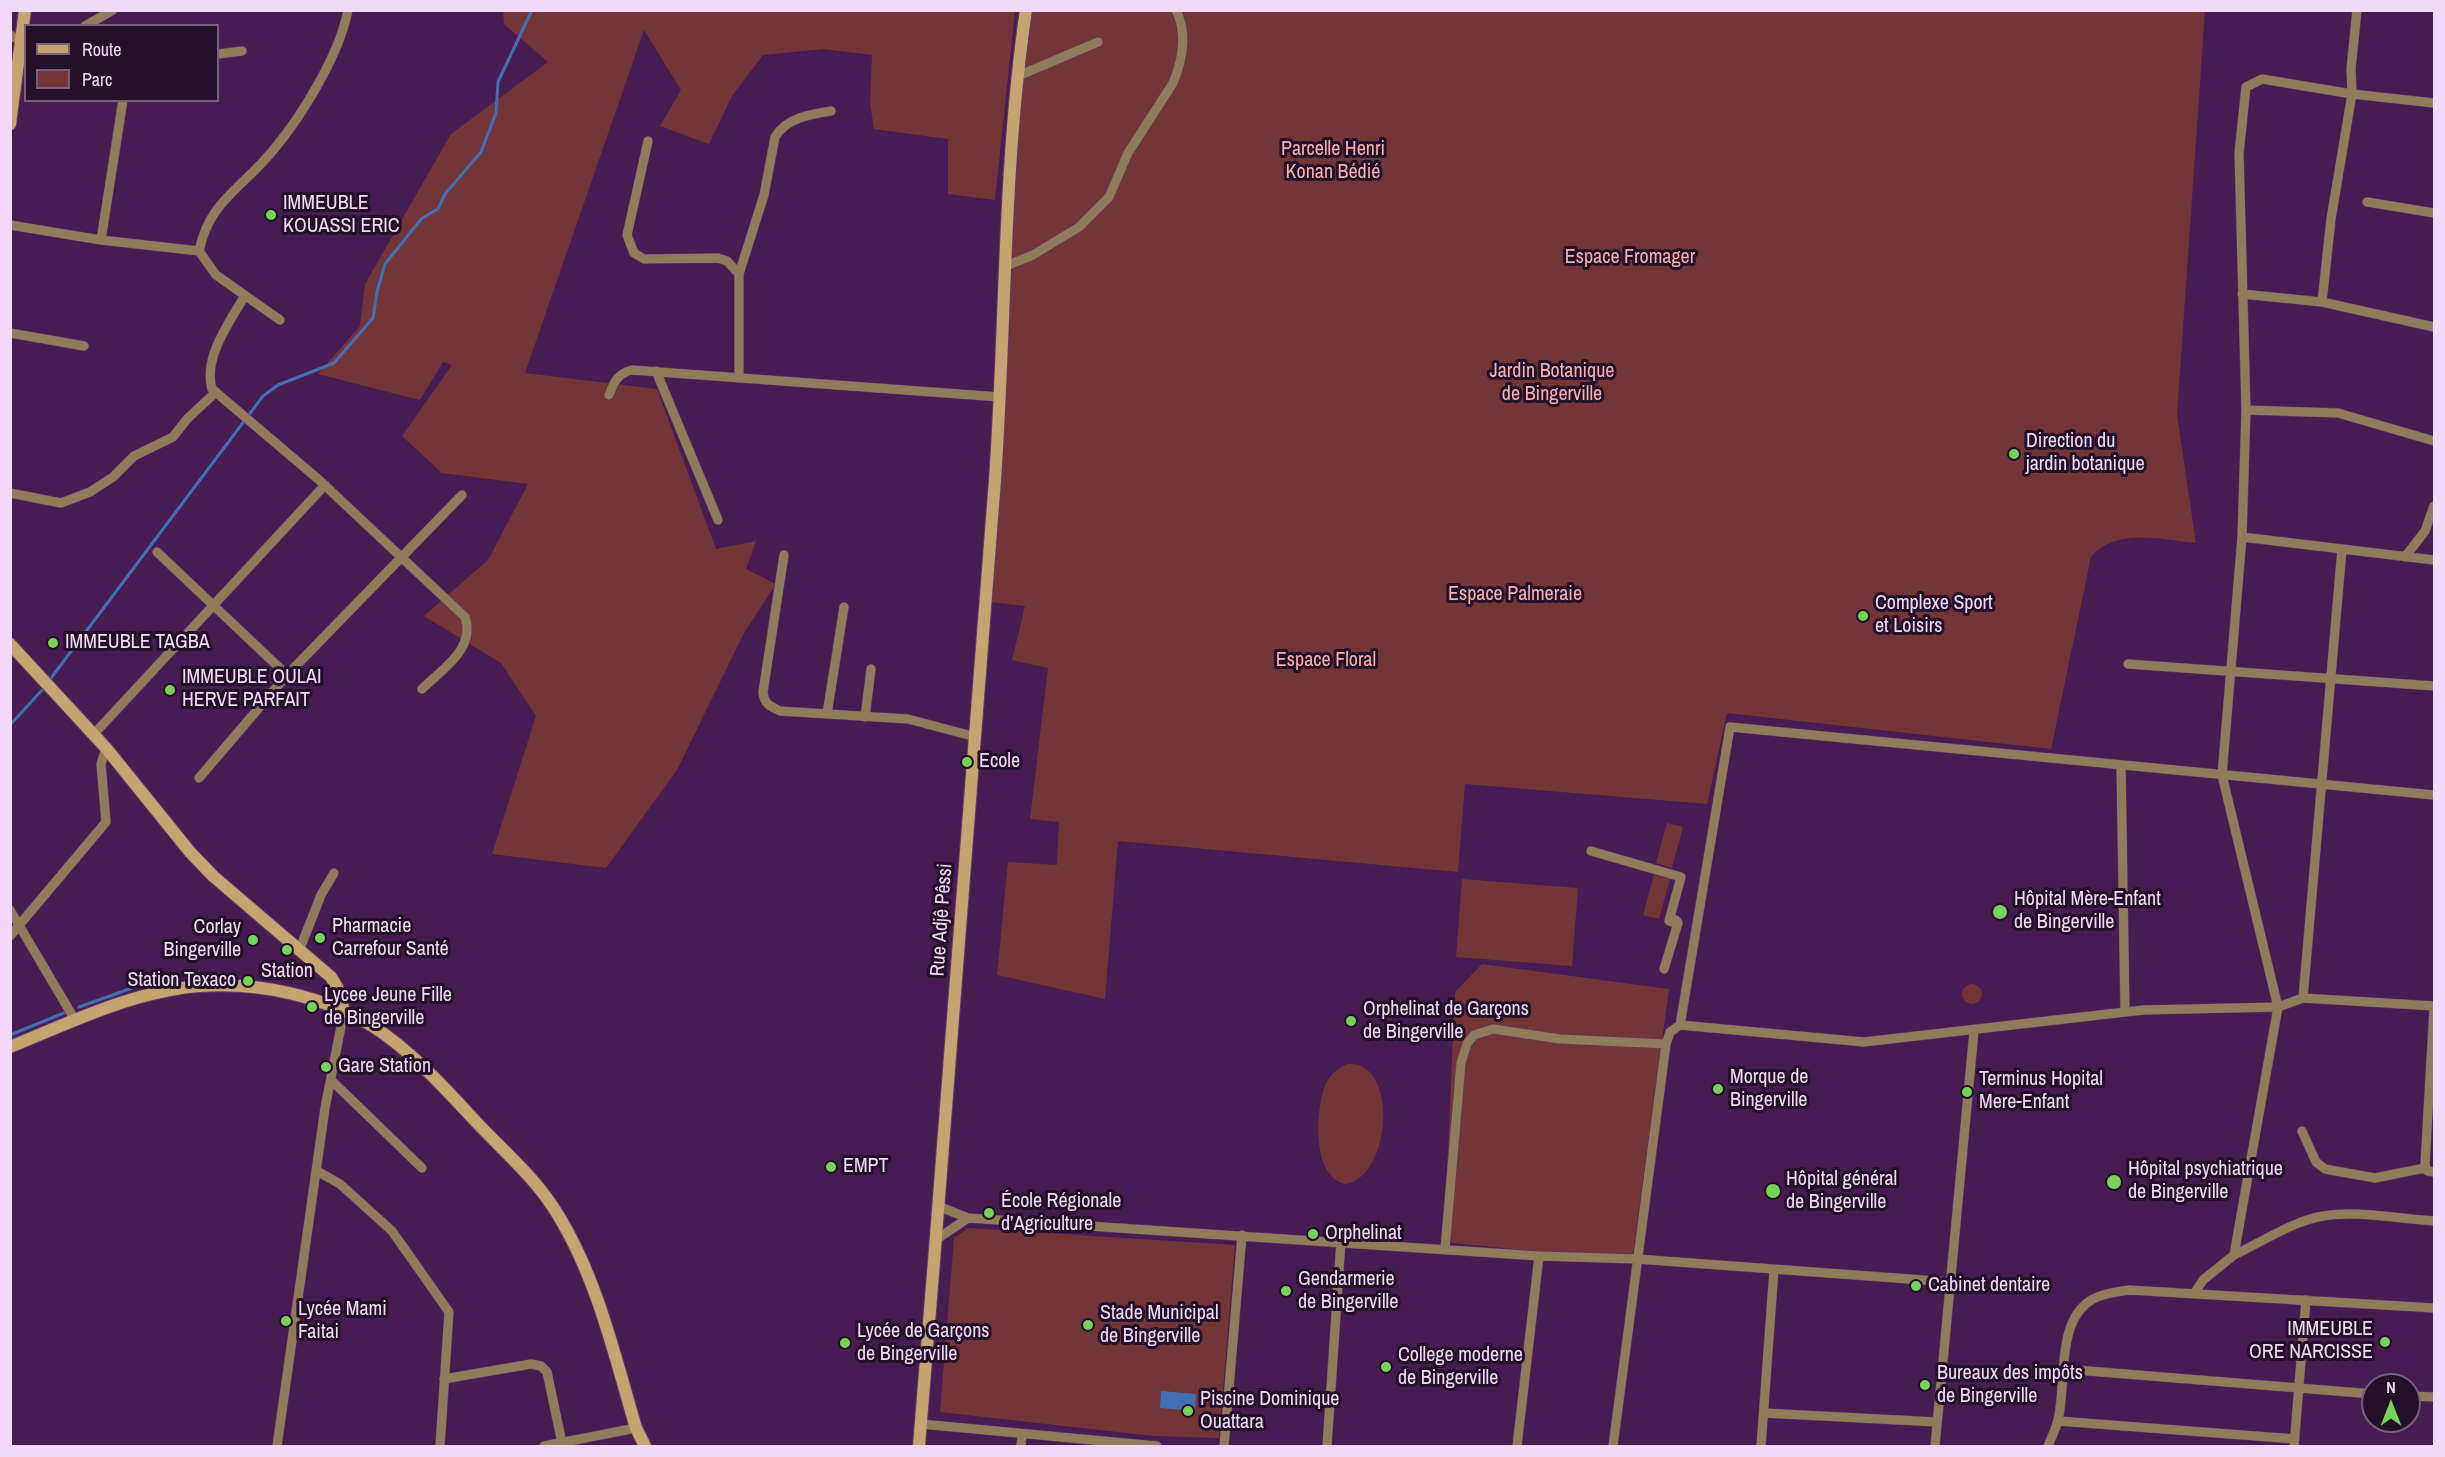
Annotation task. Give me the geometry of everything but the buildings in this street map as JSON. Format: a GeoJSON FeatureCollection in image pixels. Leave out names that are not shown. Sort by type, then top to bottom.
{"type":"FeatureCollection","features":[{"type":"Feature","properties":{"kind":"street"},"geometry":{"type":"LineString","coordinates":[[10,124],[25,10]]}},
{"type":"Feature","properties":{"kind":"street"},"geometry":{"type":"LineString","coordinates":[[88,24],[112,10]]}},
{"type":"Feature","properties":{"kind":"street"},"geometry":{"type":"LineString","coordinates":[[280,320],[244,297],[216,275],[199,251],[203,232],[220,202],[256,170],[316,89],[336,46],[348,10]]}},
{"type":"Feature","properties":{"kind":"street","name":"Rue Adjê Pêssi"},"geometry":{"type":"LineString","coordinates":[[919,1446],[976,737],[1000,397],[1009,185],[1026,10]]}},
{"type":"Feature","properties":{"kind":"street"},"geometry":{"type":"LineString","coordinates":[[1006,266],[1033,255],[1079,227],[1109,198],[1128,153],[1179,70],[1184,32],[1176,10]]}},
{"type":"Feature","properties":{"kind":"street"},"geometry":{"type":"LineString","coordinates":[[2322,302],[2331,219],[2352,94],[2351,69],[2357,10]]}},
{"type":"Feature","properties":{"kind":"street"},"geometry":{"type":"LineString","coordinates":[[1018,76],[1098,42]]}},
{"type":"Feature","properties":{"kind":"street"},"geometry":{"type":"LineString","coordinates":[[219,54],[242,51]]}},
{"type":"Feature","properties":{"kind":"street"},"geometry":{"type":"LineString","coordinates":[[2234,1255],[2278,1007],[2222,775],[2242,537],[2246,410],[2239,153],[2247,87],[2262,79],[2352,94],[2434,103]]}},
{"type":"Feature","properties":{"kind":"street"},"geometry":{"type":"LineString","coordinates":[[101,240],[123,102]]}},
{"type":"Feature","properties":{"kind":"street"},"geometry":{"type":"LineString","coordinates":[[739,377],[739,274],[764,195],[775,137],[780,129],[790,123],[816,113],[831,111]]}},
{"type":"Feature","properties":{"kind":"street"},"geometry":{"type":"LineString","coordinates":[[648,141],[627,235],[634,254],[644,259],[718,258],[727,261],[739,274]]}},
{"type":"Feature","properties":{"kind":"street"},"geometry":{"type":"LineString","coordinates":[[2367,202],[2434,213]]}},
{"type":"Feature","properties":{"kind":"street"},"geometry":{"type":"LineString","coordinates":[[10,225],[101,240],[199,251]]}},
{"type":"Feature","properties":{"kind":"street"},"geometry":{"type":"LineString","coordinates":[[2242,294],[2322,302],[2434,327]]}},
{"type":"Feature","properties":{"kind":"street"},"geometry":{"type":"LineString","coordinates":[[244,297],[215,354],[210,382],[216,392],[325,485],[400,558],[460,610],[469,629],[464,647],[422,689]]}},
{"type":"Feature","properties":{"kind":"street"},"geometry":{"type":"LineString","coordinates":[[10,333],[84,346]]}},
{"type":"Feature","properties":{"kind":"street"},"geometry":{"type":"LineString","coordinates":[[609,395],[616,379],[623,372],[632,370],[1000,397]]}},
{"type":"Feature","properties":{"kind":"street"},"geometry":{"type":"LineString","coordinates":[[656,371],[718,520]]}},
{"type":"Feature","properties":{"kind":"street"},"geometry":{"type":"LineString","coordinates":[[10,493],[61,503],[90,492],[112,477],[134,456],[173,437],[187,419],[216,392]]}},
{"type":"Feature","properties":{"kind":"street"},"geometry":{"type":"LineString","coordinates":[[2246,410],[2338,413],[2434,441]]}},
{"type":"Feature","properties":{"kind":"street"},"geometry":{"type":"LineString","coordinates":[[94,734],[325,485]]}},
{"type":"Feature","properties":{"kind":"street"},"geometry":{"type":"LineString","coordinates":[[199,778],[287,675],[462,495]]}},
{"type":"Feature","properties":{"kind":"street"},"geometry":{"type":"LineString","coordinates":[[2405,557],[2425,531],[2434,506]]}},
{"type":"Feature","properties":{"kind":"street"},"geometry":{"type":"LineString","coordinates":[[2242,537],[2434,560]]}},
{"type":"Feature","properties":{"kind":"street"},"geometry":{"type":"LineString","coordinates":[[2302,998],[2342,549]]}},
{"type":"Feature","properties":{"kind":"street"},"geometry":{"type":"LineString","coordinates":[[157,552],[287,675]]}},
{"type":"Feature","properties":{"kind":"street"},"geometry":{"type":"LineString","coordinates":[[784,555],[763,692],[764,700],[780,711],[908,719],[976,737]]}},
{"type":"Feature","properties":{"kind":"street"},"geometry":{"type":"LineString","coordinates":[[827,714],[844,607]]}},
{"type":"Feature","properties":{"kind":"street"},"geometry":{"type":"LineString","coordinates":[[10,644],[94,734],[190,852],[299,951],[331,976],[337,987],[344,1011],[331,1080],[277,1446]]}},
{"type":"Feature","properties":{"kind":"street"},"geometry":{"type":"LineString","coordinates":[[2128,664],[2434,686]]}},
{"type":"Feature","properties":{"kind":"street"},"geometry":{"type":"LineString","coordinates":[[865,717],[871,669]]}},
{"type":"Feature","properties":{"kind":"street"},"geometry":{"type":"LineString","coordinates":[[1680,1025],[1730,727],[2434,795]]}},
{"type":"Feature","properties":{"kind":"street"},"geometry":{"type":"LineString","coordinates":[[10,936],[106,822],[101,764],[106,748]]}},
{"type":"Feature","properties":{"kind":"street"},"geometry":{"type":"LineString","coordinates":[[2121,765],[2125,1012]]}},
{"type":"Feature","properties":{"kind":"street"},"geometry":{"type":"LineString","coordinates":[[1591,851],[1681,877],[1669,921],[1677,922],[1664,969]]}},
{"type":"Feature","properties":{"kind":"street"},"geometry":{"type":"LineString","coordinates":[[299,951],[321,895],[334,873]]}},
{"type":"Feature","properties":{"kind":"street"},"geometry":{"type":"LineString","coordinates":[[10,910],[75,1020]]}},
{"type":"Feature","properties":{"kind":"street"},"geometry":{"type":"LineString","coordinates":[[10,1047],[75,1020],[138,998],[201,986],[240,986],[295,994],[344,1011],[389,1038],[440,1084],[536,1185],[558,1214],[584,1268],[636,1428],[645,1446]]}},
{"type":"Feature","properties":{"kind":"street"},"geometry":{"type":"LineString","coordinates":[[1613,1446],[1666,1044],[1670,1032],[1680,1025],[1864,1041],[2125,1012],[2278,1007],[2302,998],[2434,1007],[2430,1170],[2375,1178],[2325,1169],[2316,1162],[2302,1131]]}},
{"type":"Feature","properties":{"kind":"street"},"geometry":{"type":"LineString","coordinates":[[1445,1249],[1461,1063],[1467,1044],[1474,1035],[1492,1029],[1560,1039],[1666,1044]]}},
{"type":"Feature","properties":{"kind":"street"},"geometry":{"type":"LineString","coordinates":[[1935,1446],[1974,1030]]}},
{"type":"Feature","properties":{"kind":"street"},"geometry":{"type":"LineString","coordinates":[[331,1080],[422,1168]]}},
{"type":"Feature","properties":{"kind":"street"},"geometry":{"type":"LineString","coordinates":[[317,1171],[340,1184],[392,1231],[447,1308],[450,1321],[440,1446]]}},
{"type":"Feature","properties":{"kind":"street"},"geometry":{"type":"LineString","coordinates":[[940,1207],[968,1218],[1341,1241],[1539,1256],[1637,1259],[1950,1282]]}},
{"type":"Feature","properties":{"kind":"street"},"geometry":{"type":"LineString","coordinates":[[2194,1294],[2203,1280],[2234,1255],[2308,1220],[2323,1216],[2350,1215],[2434,1221]]}},
{"type":"Feature","properties":{"kind":"street"},"geometry":{"type":"LineString","coordinates":[[937,1239],[968,1218]]}},
{"type":"Feature","properties":{"kind":"street"},"geometry":{"type":"LineString","coordinates":[[1224,1446],[1242,1235]]}},
{"type":"Feature","properties":{"kind":"street"},"geometry":{"type":"LineString","coordinates":[[1327,1446],[1341,1241]]}},
{"type":"Feature","properties":{"kind":"street"},"geometry":{"type":"LineString","coordinates":[[1517,1446],[1539,1256]]}},
{"type":"Feature","properties":{"kind":"street"},"geometry":{"type":"LineString","coordinates":[[1761,1446],[1774,1270]]}},
{"type":"Feature","properties":{"kind":"street"},"geometry":{"type":"LineString","coordinates":[[2048,1446],[2058,1421],[2069,1329],[2081,1309],[2092,1300],[2106,1294],[2129,1290],[2434,1308]]}},
{"type":"Feature","properties":{"kind":"street"},"geometry":{"type":"LineString","coordinates":[[2058,1421],[2295,1443],[2306,1300]]}},
{"type":"Feature","properties":{"kind":"street"},"geometry":{"type":"LineString","coordinates":[[444,1378],[531,1364],[541,1366],[547,1372],[562,1443]]}},
{"type":"Feature","properties":{"kind":"street"},"geometry":{"type":"LineString","coordinates":[[2064,1369],[2298,1390],[2361,1393]]}},
{"type":"Feature","properties":{"kind":"street"},"geometry":{"type":"LineString","coordinates":[[1764,1413],[1937,1422]]}},
{"type":"Feature","properties":{"kind":"street"},"geometry":{"type":"LineString","coordinates":[[921,1424],[1121,1445],[1157,1446]]}},
{"type":"Feature","properties":{"kind":"street"},"geometry":{"type":"LineString","coordinates":[[544,1446],[636,1428]]}},
{"type":"Feature","properties":{"kind":"street"},"geometry":{"type":"LineString","coordinates":[[1021,1446],[1022,1434]]}},
{"type":"Feature","properties":{"kind":"green space"},"geometry":{"type":"Polygon","coordinates":[[[503,11],[1015,11],[995,200],[948,194],[948,139],[874,129],[870,103],[872,55],[823,49],[763,55],[732,96],[709,144],[660,126],[681,90],[644,30],[525,373],[657,389],[716,549],[756,541],[746,569],[776,584],[744,633],[677,770],[606,868],[492,854],[536,716],[501,663],[424,616],[488,560],[528,484],[442,473],[402,436],[452,365],[443,362],[420,400],[318,374],[360,326],[365,284],[451,134],[548,62],[504,24],[503,11]]]}},
{"type":"Feature","properties":{"kind":"green space","name":"Jardin Botanique de Bingerville"},"geometry":{"type":"Polygon","coordinates":[[[1026,11],[2205,11],[2177,415],[2196,543],[2154,538],[2126,539],[2113,542],[2091,557],[2051,749],[1727,713],[1707,804],[1465,784],[1458,872],[1118,841],[1105,999],[997,975],[1008,862],[1057,865],[1059,822],[1030,819],[1048,668],[1012,660],[1025,606],[990,602],[998,401],[1026,11]]]}},
{"type":"Feature","properties":{"kind":"green space"},"geometry":{"type":"Polygon","coordinates":[[[1667,823],[1683,827],[1672,868],[1656,863],[1667,823]]]}},
{"type":"Feature","properties":{"kind":"green space"},"geometry":{"type":"Polygon","coordinates":[[[1654,875],[1670,879],[1659,919],[1643,915],[1654,875]]]}},
{"type":"Feature","properties":{"kind":"green space"},"geometry":{"type":"Polygon","coordinates":[[[1462,879],[1578,888],[1572,966],[1456,957],[1462,879]]]}},
{"type":"Feature","properties":{"kind":"green space"},"geometry":{"type":"Polygon","coordinates":[[[1482,964],[1669,989],[1632,1261],[1444,1242],[1455,992],[1482,964]]]}},
{"type":"Feature","properties":{"kind":"green space"},"geometry":{"type":"Polygon","coordinates":[[[1972,984],[1979,987],[1982,994],[1979,1001],[1972,1004],[1965,1001],[1962,994],[1965,987],[1972,984]]]}},
{"type":"Feature","properties":{"kind":"green space"},"geometry":{"type":"Polygon","coordinates":[[[1348,1064],[1364,1068],[1376,1080],[1382,1099],[1383,1120],[1380,1142],[1372,1162],[1361,1177],[1345,1184],[1334,1179],[1327,1169],[1319,1142],[1318,1126],[1319,1111],[1327,1082],[1337,1070],[1348,1064]]]}},
{"type":"Feature","properties":{"kind":"green space","name":"Stade Municipal de Bingerville"},"geometry":{"type":"Polygon","coordinates":[[[968,1228],[1235,1245],[1219,1438],[1153,1436],[940,1412],[954,1238],[968,1228]]]}},
{"type":"Feature","properties":{"kind":"water"},"geometry":{"type":"Polygon","coordinates":[[[1161,1391],[1196,1394],[1195,1411],[1160,1408],[1161,1391]]]}},
{"type":"Feature","properties":{"kind":"waterway"},"geometry":{"type":"LineString","coordinates":[[48,682],[263,396],[278,385],[334,363],[373,318],[385,264],[422,218],[438,209],[445,194],[481,152],[496,113],[498,82],[532,10]]}},
{"type":"Feature","properties":{"kind":"waterway"},"geometry":{"type":"LineString","coordinates":[[10,725],[44,688]]}},
{"type":"Feature","properties":{"kind":"waterway"},"geometry":{"type":"LineString","coordinates":[[79,1007],[149,982]]}},
{"type":"Feature","properties":{"kind":"waterway"},"geometry":{"type":"LineString","coordinates":[[10,1035],[64,1013]]}},
{"type":"Feature","properties":{"kind":"place","name":"IMMEUBLE KOUASSI ERIC"},"geometry":{"type":"Point","coordinates":[271,215]}},
{"type":"Feature","properties":{"kind":"place","name":"Direction du jardin botanique"},"geometry":{"type":"Point","coordinates":[2014,454]}},
{"type":"Feature","properties":{"kind":"place","name":"Complexe Sport et Loisirs"},"geometry":{"type":"Point","coordinates":[1863,616]}},
{"type":"Feature","properties":{"kind":"place","name":"IMMEUBLE TAGBA"},"geometry":{"type":"Point","coordinates":[53,643]}},
{"type":"Feature","properties":{"kind":"place","name":"IMMEUBLE OULAI HERVE PARFAIT"},"geometry":{"type":"Point","coordinates":[170,690]}},
{"type":"Feature","properties":{"kind":"place","name":"Ecole"},"geometry":{"type":"Point","coordinates":[967,762]}},
{"type":"Feature","properties":{"kind":"place","name":"Hôpital Mère-Enfant de Bingerville"},"geometry":{"type":"Point","coordinates":[2000,912]}},
{"type":"Feature","properties":{"kind":"place","name":"Pharmacie Carrefour Santé"},"geometry":{"type":"Point","coordinates":[320,938]}},
{"type":"Feature","properties":{"kind":"place","name":"Corlay Bingerville"},"geometry":{"type":"Point","coordinates":[253,940]}},
{"type":"Feature","properties":{"kind":"place","name":"Station"},"geometry":{"type":"Point","coordinates":[287,950]}},
{"type":"Feature","properties":{"kind":"place","name":"Station Texaco"},"geometry":{"type":"Point","coordinates":[248,981]}},
{"type":"Feature","properties":{"kind":"place","name":"Lycee Jeune Fille de Bingerville"},"geometry":{"type":"Point","coordinates":[312,1007]}},
{"type":"Feature","properties":{"kind":"place","name":"Orphelinat de Garçons de Bingerville"},"geometry":{"type":"Point","coordinates":[1351,1021]}},
{"type":"Feature","properties":{"kind":"place","name":"Gare Station"},"geometry":{"type":"Point","coordinates":[326,1067]}},
{"type":"Feature","properties":{"kind":"place","name":"Morque de Bingerville"},"geometry":{"type":"Point","coordinates":[1718,1089]}},
{"type":"Feature","properties":{"kind":"place","name":"Terminus Hopital Mere-Enfant"},"geometry":{"type":"Point","coordinates":[1967,1092]}},
{"type":"Feature","properties":{"kind":"place","name":"EMPT"},"geometry":{"type":"Point","coordinates":[831,1167]}},
{"type":"Feature","properties":{"kind":"place","name":"Hôpital psychiatrique de Bingerville"},"geometry":{"type":"Point","coordinates":[2114,1182]}},
{"type":"Feature","properties":{"kind":"place","name":"Hôpital général de Bingerville"},"geometry":{"type":"Point","coordinates":[1773,1191]}},
{"type":"Feature","properties":{"kind":"place","name":"École Régionale d’Agriculture"},"geometry":{"type":"Point","coordinates":[989,1213]}},
{"type":"Feature","properties":{"kind":"place","name":"Orphelinat"},"geometry":{"type":"Point","coordinates":[1313,1234]}},
{"type":"Feature","properties":{"kind":"place","name":"Cabinet dentaire"},"geometry":{"type":"Point","coordinates":[1916,1286]}},
{"type":"Feature","properties":{"kind":"place","name":"Gendarmerie de Bingerville"},"geometry":{"type":"Point","coordinates":[1286,1291]}},
{"type":"Feature","properties":{"kind":"place","name":"Lycée Mami Faitai"},"geometry":{"type":"Point","coordinates":[286,1321]}},
{"type":"Feature","properties":{"kind":"place","name":"Stade Municipal de Bingerville"},"geometry":{"type":"Point","coordinates":[1088,1325]}},
{"type":"Feature","properties":{"kind":"place","name":"IMMEUBLE ORE NARCISSE"},"geometry":{"type":"Point","coordinates":[2385,1342]}},
{"type":"Feature","properties":{"kind":"place","name":"Lycée de Garçons de Bingerville"},"geometry":{"type":"Point","coordinates":[845,1343]}},
{"type":"Feature","properties":{"kind":"place","name":"College moderne de Bingerville"},"geometry":{"type":"Point","coordinates":[1386,1367]}},
{"type":"Feature","properties":{"kind":"place","name":"Bureaux des impôts de Bingerville"},"geometry":{"type":"Point","coordinates":[1925,1385]}},
{"type":"Feature","properties":{"kind":"place","name":"Piscine Dominique Ouattara"},"geometry":{"type":"Point","coordinates":[1188,1411]}},
{"type":"Feature","properties":{"kind":"park label","name":"Parcelle Henri Konan Bédié"},"geometry":{"type":"Point","coordinates":[1333,162]}},
{"type":"Feature","properties":{"kind":"park label","name":"Espace Fromager"},"geometry":{"type":"Point","coordinates":[1630,258]}},
{"type":"Feature","properties":{"kind":"park label","name":"Espace Palmeraie"},"geometry":{"type":"Point","coordinates":[1515,595]}},
{"type":"Feature","properties":{"kind":"park label","name":"Espace Floral"},"geometry":{"type":"Point","coordinates":[1326,661]}}]}
